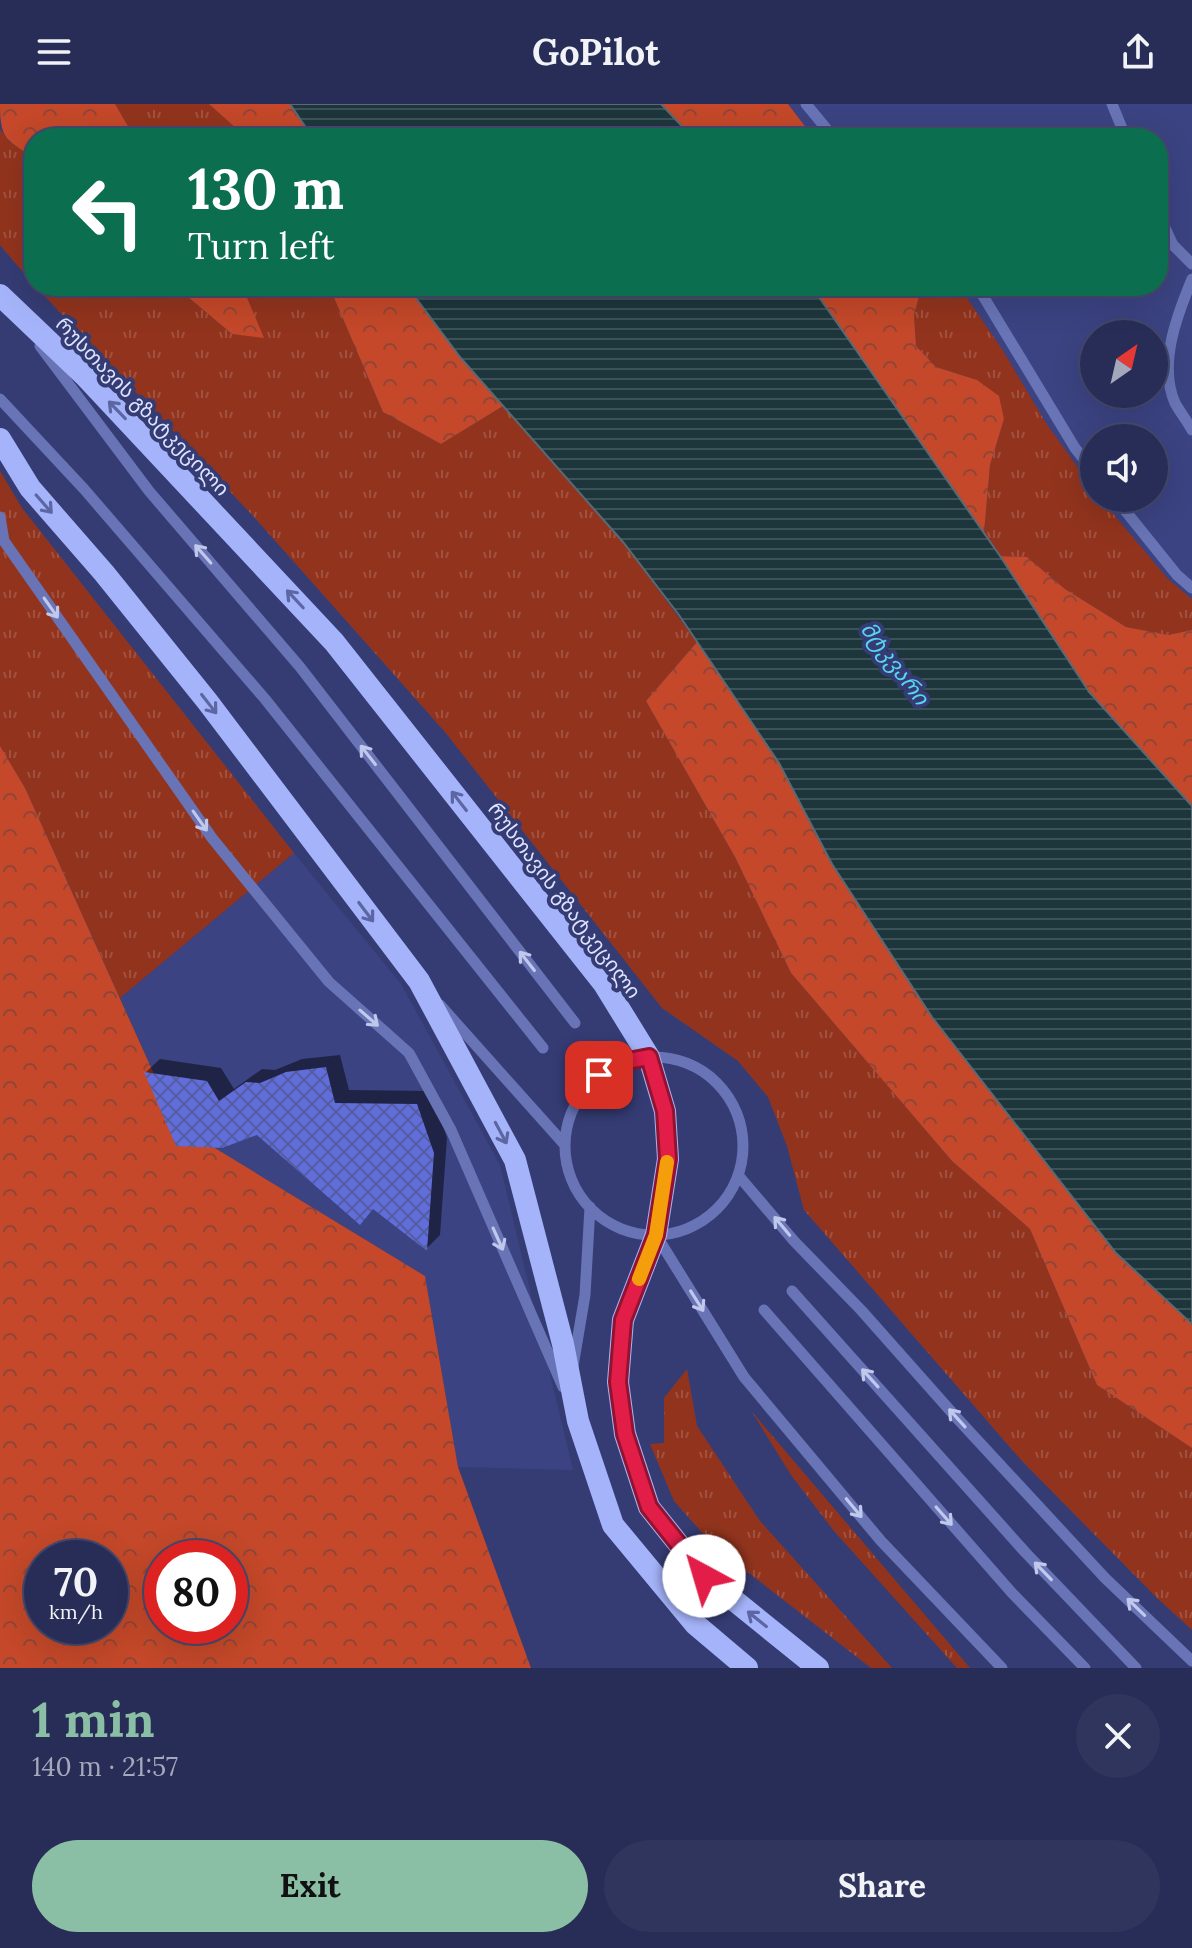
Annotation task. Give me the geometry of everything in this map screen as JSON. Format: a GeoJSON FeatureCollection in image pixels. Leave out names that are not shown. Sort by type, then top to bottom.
{"type":"FeatureCollection","features":[{"type":"Feature","properties":{"kind":"highway","name":"რუსთავის გზატკეცილი"},"geometry":{"type":"LineString","coordinates":[[5,301],[85,376],[334,642],[604,984],[649,1057],[665,1111],[668,1159],[656,1235],[623,1320],[618,1382],[625,1434],[649,1507],[704,1576],[818,1668]]}},
{"type":"Feature","properties":{"kind":"highway"},"geometry":{"type":"LineString","coordinates":[[0,439],[30,488],[104,573],[207,701],[419,981],[515,1160],[571,1380],[578,1421],[613,1525],[695,1624],[747,1668]]}},
{"type":"Feature","properties":{"kind":"lane"},"geometry":{"type":"LineString","coordinates":[[806,104],[826,128]]}},
{"type":"Feature","properties":{"kind":"lane"},"geometry":{"type":"LineString","coordinates":[[1112,104],[1122,128]]}},
{"type":"Feature","properties":{"kind":"lane"},"geometry":{"type":"LineString","coordinates":[[1168,234],[1173,245],[1192,264]]}},
{"type":"Feature","properties":{"kind":"lane"},"geometry":{"type":"LineString","coordinates":[[1192,279],[1178,311],[1169,347],[1174,401],[1192,430]]}},
{"type":"Feature","properties":{"kind":"lane"},"geometry":{"type":"LineString","coordinates":[[983,296],[1080,454]]}},
{"type":"Feature","properties":{"kind":"lane"},"geometry":{"type":"LineString","coordinates":[[5,301],[149,491],[300,667],[575,1023]]}},
{"type":"Feature","properties":{"kind":"lane"},"geometry":{"type":"LineString","coordinates":[[0,399],[84,489],[265,699],[543,1048]]}},
{"type":"Feature","properties":{"kind":"lane"},"geometry":{"type":"LineString","coordinates":[[1126,512],[1177,575],[1192,588]]}},
{"type":"Feature","properties":{"kind":"lane"},"geometry":{"type":"LineString","coordinates":[[0,517],[4,541],[212,838],[329,982],[409,1053],[451,1130],[578,1421]]}},
{"type":"Feature","properties":{"kind":"lane"},"geometry":{"type":"LineString","coordinates":[[419,981],[565,1145]]}},
{"type":"Feature","properties":{"kind":"lane"},"geometry":{"type":"LineString","coordinates":[[649,1057],[678,1060],[704,1072],[726,1092],[739,1118],[743,1147],[738,1175],[726,1199],[706,1218],[683,1230],[656,1235],[632,1232],[609,1223],[590,1207],[576,1189],[568,1168],[565,1145],[569,1119],[581,1095],[599,1075],[623,1062],[649,1057]]}},
{"type":"Feature","properties":{"kind":"lane"},"geometry":{"type":"LineString","coordinates":[[738,1175],[794,1241],[861,1310],[1105,1578],[1192,1661]]}},
{"type":"Feature","properties":{"kind":"lane"},"geometry":{"type":"LineString","coordinates":[[571,1380],[585,1295],[590,1207]]}},
{"type":"Feature","properties":{"kind":"lane"},"geometry":{"type":"LineString","coordinates":[[656,1235],[744,1377],[881,1541],[1002,1668]]}},
{"type":"Feature","properties":{"kind":"lane"},"geometry":{"type":"LineString","coordinates":[[792,1291],[1025,1552],[1136,1668]]}},
{"type":"Feature","properties":{"kind":"lane"},"geometry":{"type":"LineString","coordinates":[[764,1310],[1012,1593],[1085,1668]]}},
{"type":"Feature","properties":{"kind":"shaded area"},"geometry":{"type":"Polygon","coordinates":[[[788,104],[1192,104],[1192,599],[1168,579],[1112,512],[1168,512],[1168,424],[1080,424],[1080,470],[1046,423],[1002,349],[965,296],[1168,296],[1168,128],[806,128],[788,104]]]}},
{"type":"Feature","properties":{"kind":"shaded area"},"geometry":{"type":"Polygon","coordinates":[[[294,853],[401,984],[500,1165],[573,1470],[458,1467],[425,1276],[176,1125],[120,998],[294,853]]]}},
{"type":"Feature","properties":{"kind":"green space"},"geometry":{"type":"Polygon","coordinates":[[[0,104],[115,104],[129,128],[24,128],[24,152],[6,137],[1,125],[0,104]]]}},
{"type":"Feature","properties":{"kind":"green space"},"geometry":{"type":"Polygon","coordinates":[[[115,104],[209,104],[236,128],[129,128],[115,104]]]}},
{"type":"Feature","properties":{"kind":"green space"},"geometry":{"type":"Polygon","coordinates":[[[209,104],[290,104],[306,128],[236,128],[209,104]]]}},
{"type":"Feature","properties":{"kind":"green space"},"geometry":{"type":"Polygon","coordinates":[[[661,104],[788,104],[806,128],[684,128],[661,104]]]}},
{"type":"Feature","properties":{"kind":"green space"},"geometry":{"type":"Polygon","coordinates":[[[0,129],[9,141],[24,151],[24,273],[0,245],[0,129]]]}},
{"type":"Feature","properties":{"kind":"green space"},"geometry":{"type":"Polygon","coordinates":[[[44,296],[187,296],[232,334],[263,337],[246,296],[333,296],[383,412],[441,444],[503,406],[623,542],[697,642],[646,701],[735,857],[791,973],[952,1161],[1030,1229],[1097,1385],[1192,1448],[1192,1630],[1022,1461],[804,1210],[787,1146],[768,1097],[738,1061],[662,1008],[445,732],[254,517],[44,296]]]}},
{"type":"Feature","properties":{"kind":"green space"},"geometry":{"type":"Polygon","coordinates":[[[187,296],[246,296],[264,338],[232,334],[187,296]]]}},
{"type":"Feature","properties":{"kind":"green space"},"geometry":{"type":"Polygon","coordinates":[[[333,296],[414,296],[460,357],[503,406],[441,444],[383,412],[333,296]]]}},
{"type":"Feature","properties":{"kind":"green space"},"geometry":{"type":"Polygon","coordinates":[[[817,296],[919,296],[914,315],[916,346],[936,367],[977,380],[999,396],[1004,419],[990,465],[984,533],[817,296]]]}},
{"type":"Feature","properties":{"kind":"green space"},"geometry":{"type":"Polygon","coordinates":[[[919,296],[966,296],[1080,470],[1080,512],[1112,512],[1168,579],[1192,599],[1192,630],[1168,635],[1126,627],[1065,589],[1027,557],[1000,556],[984,533],[990,465],[1004,419],[977,380],[936,367],[916,346],[914,315],[919,296]]]}},
{"type":"Feature","properties":{"kind":"green space"},"geometry":{"type":"Polygon","coordinates":[[[0,471],[22,508],[294,853],[120,998],[25,788],[0,746],[0,471]]]}},
{"type":"Feature","properties":{"kind":"green space"},"geometry":{"type":"Polygon","coordinates":[[[1000,556],[1027,557],[1065,589],[1126,627],[1168,635],[1192,630],[1192,806],[1089,692],[1000,556]]]}},
{"type":"Feature","properties":{"kind":"green space"},"geometry":{"type":"Polygon","coordinates":[[[697,642],[779,763],[832,864],[932,1017],[1116,1253],[1192,1324],[1192,1448],[1097,1385],[1030,1229],[952,1161],[791,973],[735,857],[646,701],[697,642]]]}},
{"type":"Feature","properties":{"kind":"green space"},"geometry":{"type":"Polygon","coordinates":[[[0,746],[25,788],[177,1125],[425,1276],[458,1467],[531,1668],[0,1668],[0,746]]]}},
{"type":"Feature","properties":{"kind":"green space"},"geometry":{"type":"Polygon","coordinates":[[[687,1369],[697,1426],[760,1521],[892,1668],[871,1668],[714,1546],[674,1501],[650,1444],[664,1443],[664,1398],[687,1369]]]}},
{"type":"Feature","properties":{"kind":"green space"},"geometry":{"type":"Polygon","coordinates":[[[752,1412],[970,1668],[957,1668],[834,1531],[791,1475],[752,1412]]]}},
{"type":"Feature","properties":{"kind":"water"},"geometry":{"type":"Polygon","coordinates":[[[290,104],[661,104],[684,128],[306,128],[290,104]]]}},
{"type":"Feature","properties":{"kind":"water","name":"მტკვარი"},"geometry":{"type":"Polygon","coordinates":[[[414,296],[818,296],[821,300],[1000,556],[1089,692],[1192,806],[1192,1324],[1116,1253],[932,1017],[832,864],[779,763],[679,615],[623,542],[460,357],[414,296]]]}},
{"type":"Feature","properties":{"kind":"building"},"geometry":{"type":"Polygon","coordinates":[[[326,1067],[335,1103],[417,1104],[434,1153],[427,1251],[373,1209],[360,1225],[257,1135],[222,1148],[176,1146],[144,1072],[207,1081],[219,1101],[246,1082],[260,1083],[286,1072],[326,1067]]]}},
{"type":"Feature","properties":{"kind":"slow traffic"},"geometry":{"type":"LineString","coordinates":[[639,1279],[656,1235],[667,1162]]}},
{"type":"Feature","properties":{"kind":"route"},"geometry":{"type":"LineString","coordinates":[[599,1075],[623,1062],[649,1057],[665,1111],[668,1159],[656,1235],[623,1320],[618,1382],[625,1434],[649,1507],[704,1576]]}}]}
